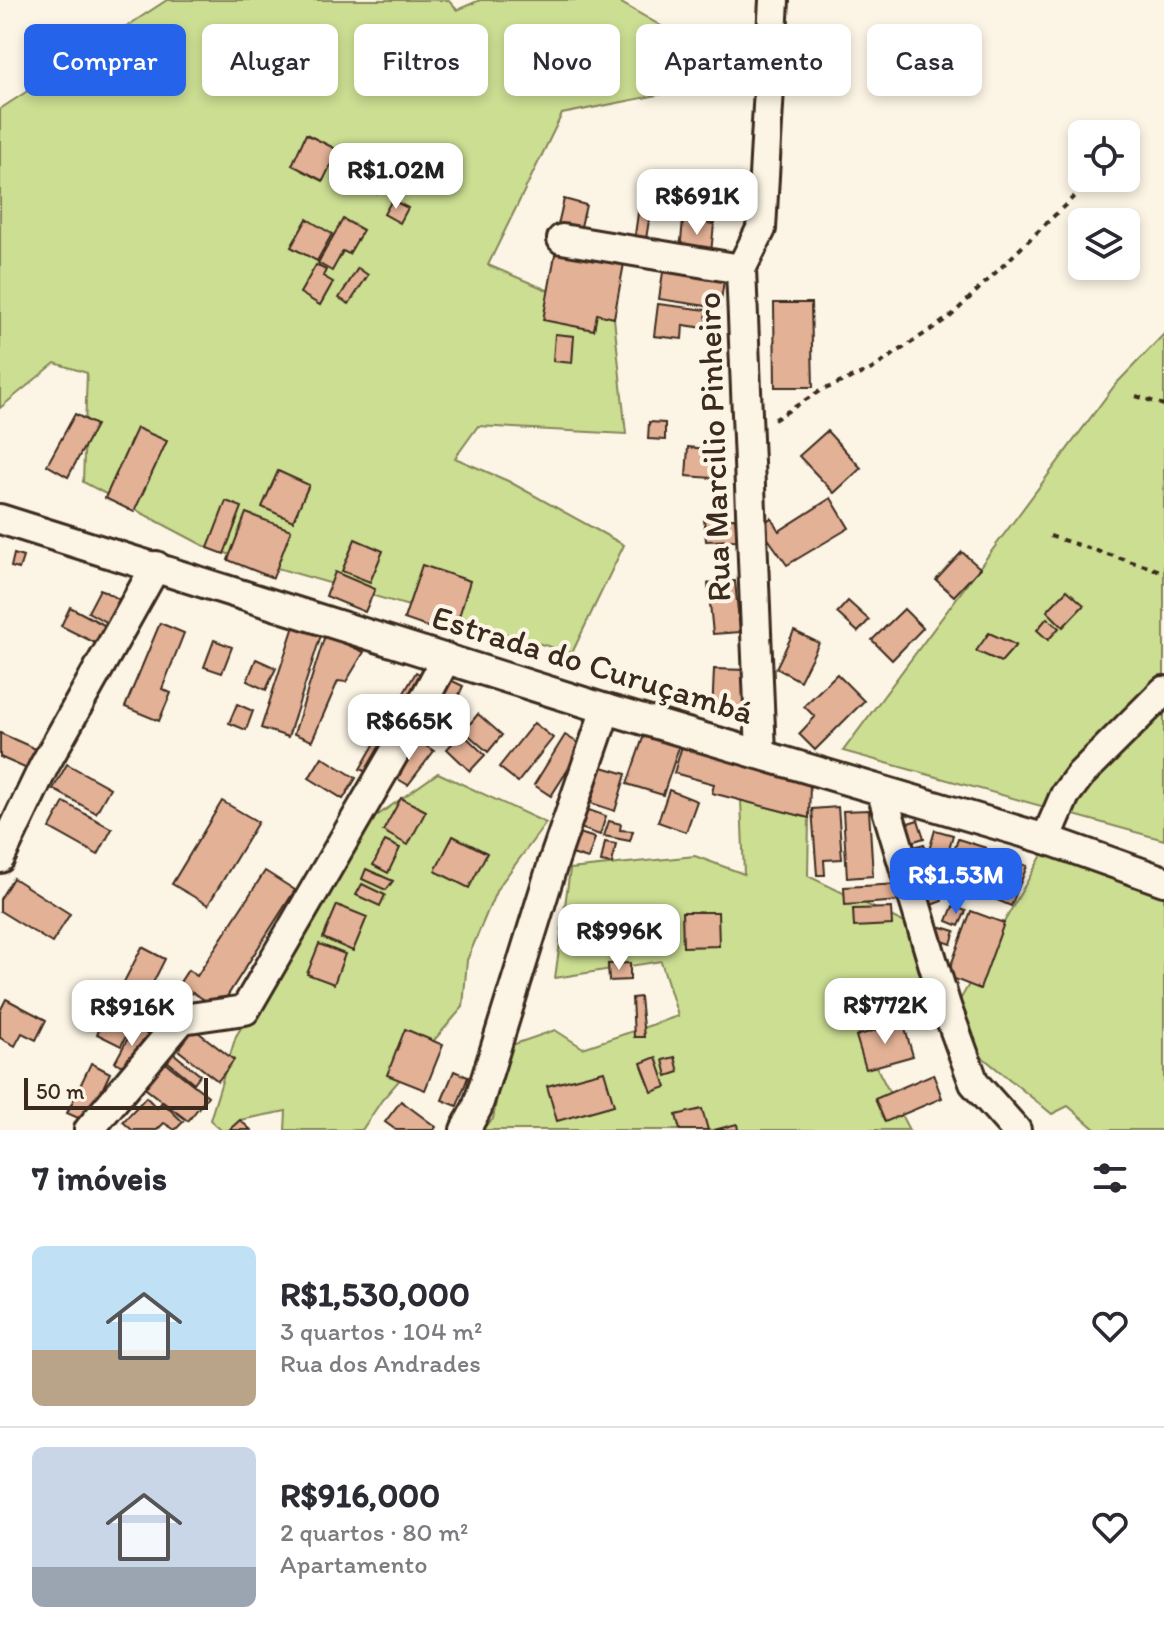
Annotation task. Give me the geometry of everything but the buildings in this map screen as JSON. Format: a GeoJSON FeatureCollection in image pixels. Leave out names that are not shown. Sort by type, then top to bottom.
{"type":"FeatureCollection","features":[{"type":"Feature","properties":{"kind":"street","name":"Rua Marcilio Pinheiro"},"geometry":{"type":"LineString","coordinates":[[761,753],[741,269],[761,229],[774,0]]}},
{"type":"Feature","properties":{"kind":"street"},"geometry":{"type":"LineString","coordinates":[[562,239],[741,269]]}},
{"type":"Feature","properties":{"kind":"street","name":"Estrada do Curuçambá"},"geometry":{"type":"LineString","coordinates":[[0,519],[606,709],[1046,839],[1164,881]]}},
{"type":"Feature","properties":{"kind":"street"},"geometry":{"type":"LineString","coordinates":[[0,858],[44,766],[156,566]]}},
{"type":"Feature","properties":{"kind":"street"},"geometry":{"type":"LineString","coordinates":[[89,1130],[182,1019],[214,1017],[245,1010],[446,658]]}},
{"type":"Feature","properties":{"kind":"street"},"geometry":{"type":"LineString","coordinates":[[1046,839],[1065,795],[1080,775],[1164,691]]}},
{"type":"Feature","properties":{"kind":"street"},"geometry":{"type":"LineString","coordinates":[[465,1130],[477,1108],[554,860],[606,709]]}},
{"type":"Feature","properties":{"kind":"street"},"geometry":{"type":"LineString","coordinates":[[882,793],[946,1006],[974,1083],[1016,1130]]}},
{"type":"Feature","properties":{"kind":"path"},"geometry":{"type":"LineString","coordinates":[[749,437],[818,392],[872,369],[951,316],[1079,192]]}},
{"type":"Feature","properties":{"kind":"path"},"geometry":{"type":"LineString","coordinates":[[1136,396],[1164,405]]}},
{"type":"Feature","properties":{"kind":"path"},"geometry":{"type":"LineString","coordinates":[[1050,536],[1164,572]]}},
{"type":"Feature","properties":{"kind":"green space"},"geometry":{"type":"Polygon","coordinates":[[[167,0],[448,0],[457,10],[480,0],[616,0],[658,24],[636,24],[636,96],[653,96],[562,114],[488,265],[614,318],[626,434],[478,426],[455,458],[508,481],[624,545],[572,653],[208,548],[83,482],[87,373],[55,363],[0,408],[0,109],[24,93],[24,96],[186,96],[186,24],[130,24],[167,0]]]}},
{"type":"Feature","properties":{"kind":"green space"},"geometry":{"type":"Polygon","coordinates":[[[1164,334],[1164,840],[843,751],[1115,385],[1164,334]]]}},
{"type":"Feature","properties":{"kind":"green space"},"geometry":{"type":"Polygon","coordinates":[[[438,773],[546,823],[497,889],[467,960],[463,1007],[382,1100],[362,1130],[285,1130],[286,1111],[240,1120],[229,1130],[221,1130],[210,1120],[236,1036],[371,820],[438,773]]]}},
{"type":"Feature","properties":{"kind":"green space"},"geometry":{"type":"Polygon","coordinates":[[[741,800],[809,818],[808,876],[905,923],[925,993],[851,1018],[909,1130],[480,1130],[493,1119],[506,1047],[555,1030],[583,1048],[678,1016],[661,961],[555,978],[570,869],[695,856],[744,874],[741,800]]]}},
{"type":"Feature","properties":{"kind":"green space"},"geometry":{"type":"Polygon","coordinates":[[[1046,848],[1164,889],[1164,1130],[1096,1130],[1068,1106],[1052,1114],[976,1052],[960,1000],[1046,848]]]}}]}
